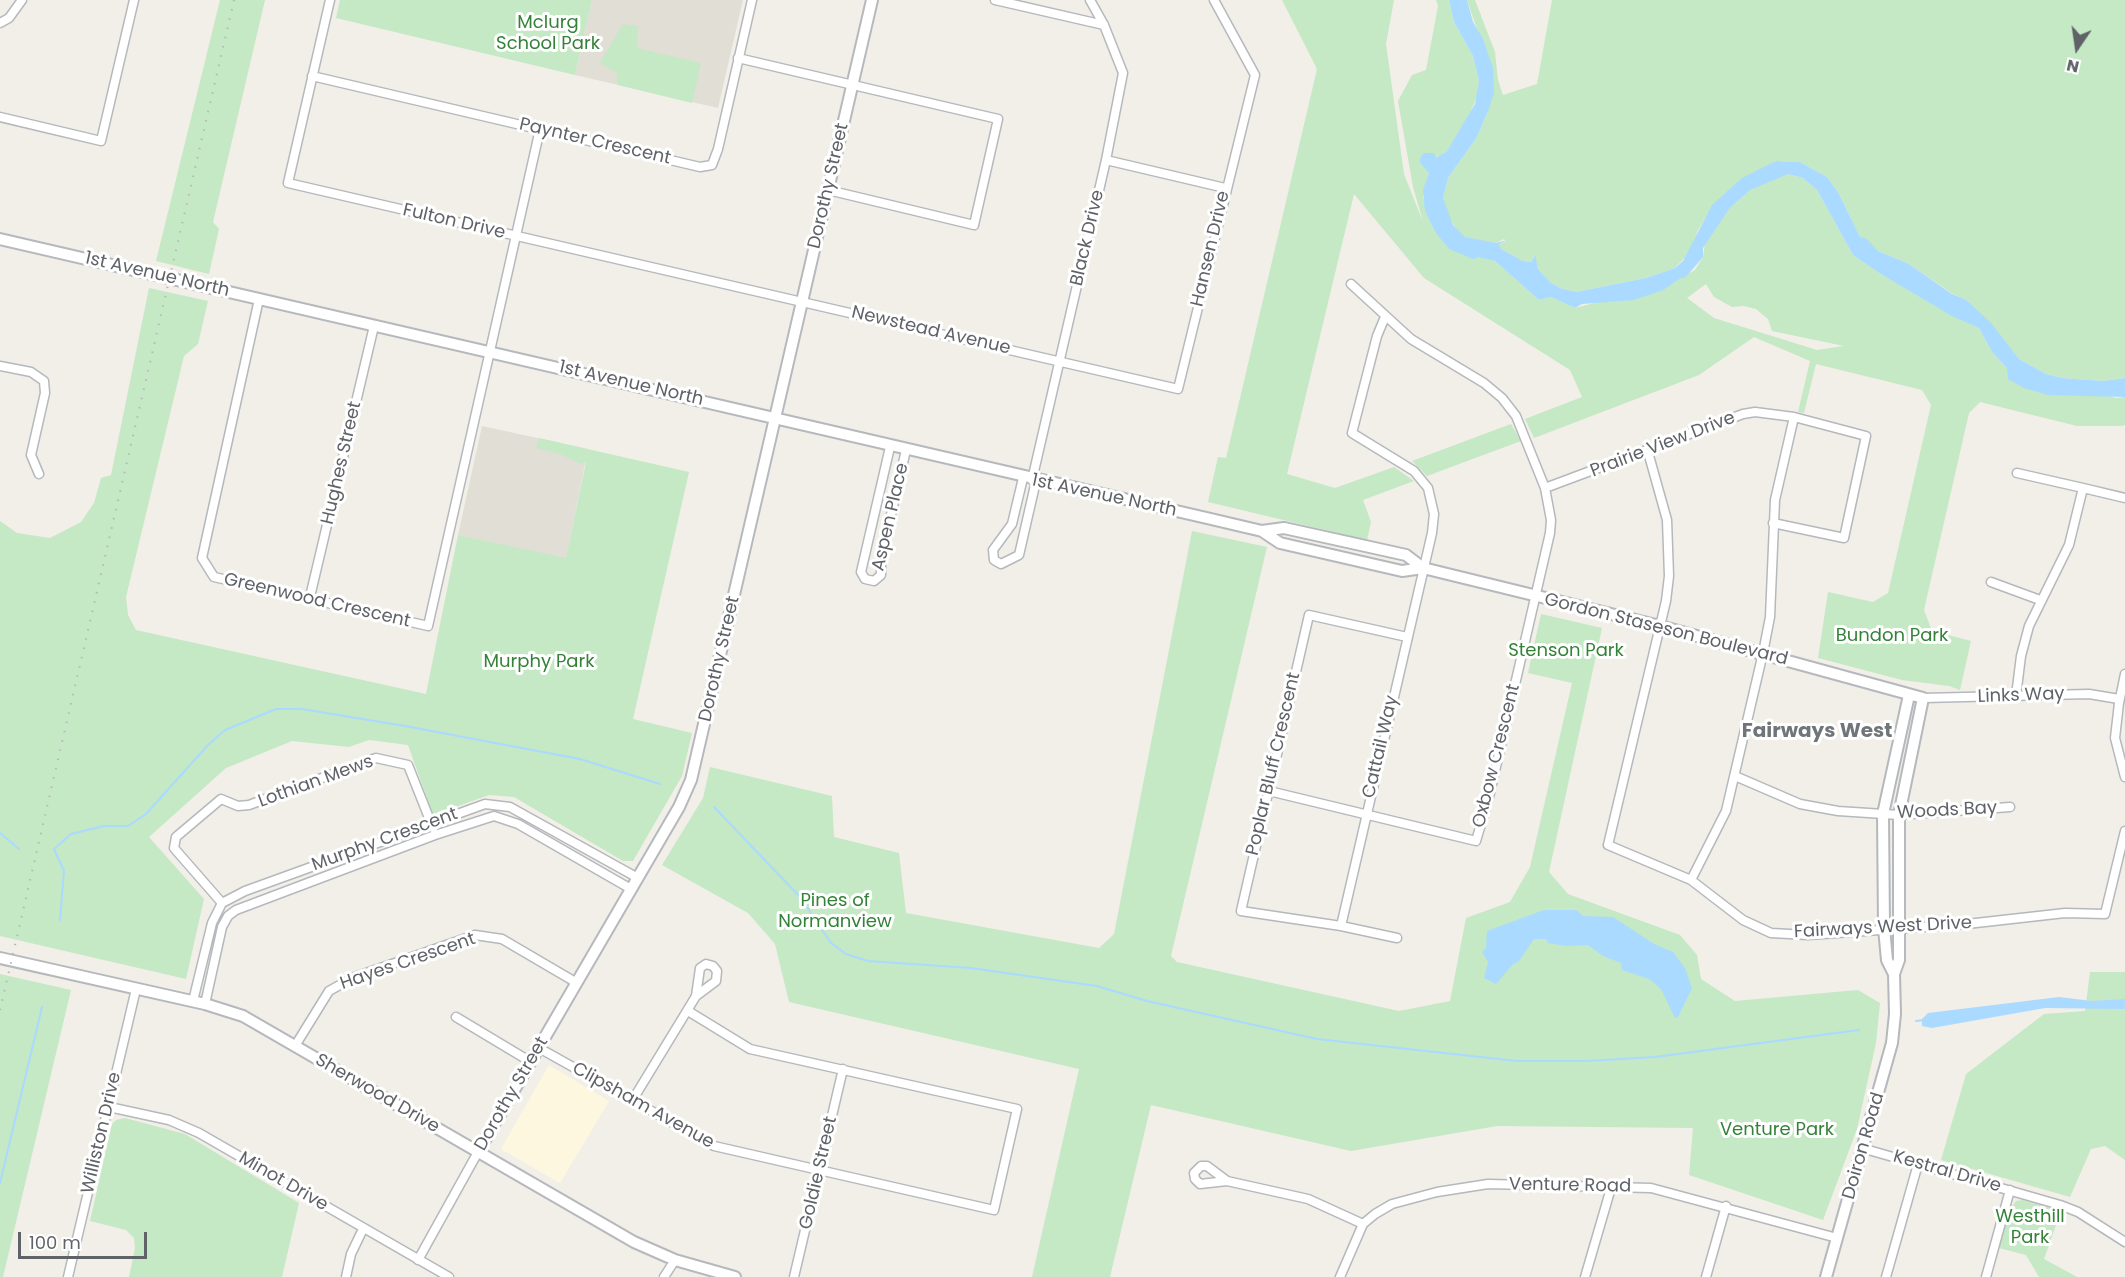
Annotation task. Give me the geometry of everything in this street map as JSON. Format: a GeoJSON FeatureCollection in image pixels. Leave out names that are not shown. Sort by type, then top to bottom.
{"type":"FeatureCollection","features":[{"type":"Feature","properties":{"kind":"street"},"geometry":{"type":"LineString","coordinates":[[0,24],[9,18],[22,0]]}},
{"type":"Feature","properties":{"kind":"street"},"geometry":{"type":"LineString","coordinates":[[0,117],[101,141],[134,0]]}},
{"type":"Feature","properties":{"kind":"street","name":"Fulton Drive"},"geometry":{"type":"LineString","coordinates":[[330,0],[288,183],[802,303]]}},
{"type":"Feature","properties":{"kind":"street","name":"Paynter Crescent"},"geometry":{"type":"LineString","coordinates":[[312,76],[700,167],[712,165],[752,0]]}},
{"type":"Feature","properties":{"kind":"street","name":"Dorothy Street"},"geometry":{"type":"LineString","coordinates":[[418,1260],[478,1152],[679,807],[691,780],[872,0]]}},
{"type":"Feature","properties":{"kind":"street"},"geometry":{"type":"LineString","coordinates":[[995,0],[1104,24]]}},
{"type":"Feature","properties":{"kind":"street","name":"Black Drive"},"geometry":{"type":"LineString","coordinates":[[1031,479],[1106,160],[1123,73],[1104,24],[1090,0]]}},
{"type":"Feature","properties":{"kind":"street","name":"Hansen Drive"},"geometry":{"type":"LineString","coordinates":[[1060,360],[1178,389],[1254,75],[1214,0]]}},
{"type":"Feature","properties":{"kind":"street"},"geometry":{"type":"LineString","coordinates":[[738,58],[998,119],[974,225],[828,190]]}},
{"type":"Feature","properties":{"kind":"street"},"geometry":{"type":"LineString","coordinates":[[489,352],[540,129]]}},
{"type":"Feature","properties":{"kind":"street"},"geometry":{"type":"LineString","coordinates":[[1106,160],[1225,188]]}},
{"type":"Feature","properties":{"kind":"street","name":"1st Avenue North"},"geometry":{"type":"LineString","coordinates":[[0,239],[776,418],[890,447],[1262,531]]}},
{"type":"Feature","properties":{"kind":"street"},"geometry":{"type":"LineString","coordinates":[[1351,284],[1411,339],[1484,383],[1502,398],[1516,416],[1527,437],[1545,488],[1551,520],[1535,597]]}},
{"type":"Feature","properties":{"kind":"street","name":"Greenwood Crescent"},"geometry":{"type":"LineString","coordinates":[[259,299],[202,558],[214,577],[309,601],[428,626],[489,352]]}},
{"type":"Feature","properties":{"kind":"street","name":"Newstead Avenue"},"geometry":{"type":"LineString","coordinates":[[802,303],[1060,360]]}},
{"type":"Feature","properties":{"kind":"street","name":"Cattail Way"},"geometry":{"type":"LineString","coordinates":[[1341,926],[1434,514],[1428,488],[1414,471],[1352,433],[1377,336],[1385,317]]}},
{"type":"Feature","properties":{"kind":"street","name":"Hughes Street"},"geometry":{"type":"LineString","coordinates":[[309,601],[374,326]]}},
{"type":"Feature","properties":{"kind":"street"},"geometry":{"type":"LineString","coordinates":[[0,366],[31,372],[44,381],[45,393],[31,455],[39,474]]}},
{"type":"Feature","properties":{"kind":"street","name":"Prairie View Drive"},"geometry":{"type":"LineString","coordinates":[[1545,488],[1648,452],[1743,414],[1755,412],[1794,417],[1866,436],[1844,538],[1773,523]]}},
{"type":"Feature","properties":{"kind":"street"},"geometry":{"type":"LineString","coordinates":[[1691,880],[1726,811],[1763,653],[1770,617],[1774,572],[1775,500],[1794,417]]}},
{"type":"Feature","properties":{"kind":"street","name":"Aspen Place"},"geometry":{"type":"LineString","coordinates":[[890,447],[861,572],[864,579],[874,581],[881,574],[881,558],[906,450]]}},
{"type":"Feature","properties":{"kind":"street"},"geometry":{"type":"LineString","coordinates":[[1648,452],[1665,511],[1670,550],[1666,601],[1660,626]]}},
{"type":"Feature","properties":{"kind":"street"},"geometry":{"type":"LineString","coordinates":[[2017,473],[2125,498]]}},
{"type":"Feature","properties":{"kind":"street"},"geometry":{"type":"LineString","coordinates":[[1031,479],[1019,555],[1001,564],[994,560],[993,550],[1012,524],[1031,479]]}},
{"type":"Feature","properties":{"kind":"street"},"geometry":{"type":"LineString","coordinates":[[2016,696],[2021,656],[2040,600],[2069,545],[2083,488]]}},
{"type":"Feature","properties":{"kind":"street","name":"Gordon Staseson Boulevard"},"geometry":{"type":"LineString","coordinates":[[1262,531],[1284,528],[1406,555],[1423,568]]}},
{"type":"Feature","properties":{"kind":"street","name":"Gordon Staseson Boulevard"},"geometry":{"type":"LineString","coordinates":[[1262,531],[1280,543],[1402,571],[1423,568],[1660,626],[1923,698]]}},
{"type":"Feature","properties":{"kind":"street"},"geometry":{"type":"LineString","coordinates":[[1991,582],[2040,600]]}},
{"type":"Feature","properties":{"kind":"street","name":"Oxbow Crescent"},"geometry":{"type":"LineString","coordinates":[[1366,814],[1476,841],[1535,597]]}},
{"type":"Feature","properties":{"kind":"street","name":"Poplar Bluff Crescent"},"geometry":{"type":"LineString","coordinates":[[1341,926],[1241,912],[1309,615],[1407,637]]}},
{"type":"Feature","properties":{"kind":"street","name":"Fairways West Drive"},"geometry":{"type":"LineString","coordinates":[[1660,626],[1608,845],[1691,880],[1743,920],[1771,933],[1808,935],[1897,927],[1967,924],[2065,913],[2105,914],[2125,831]]}},
{"type":"Feature","properties":{"kind":"street"},"geometry":{"type":"LineString","coordinates":[[2125,674],[2119,699],[2115,738],[2125,777]]}},
{"type":"Feature","properties":{"kind":"street","name":"Links Way"},"geometry":{"type":"LineString","coordinates":[[1923,698],[2089,694],[2119,699]]}},
{"type":"Feature","properties":{"kind":"street"},"geometry":{"type":"LineString","coordinates":[[1894,974],[1887,960],[1884,928],[1883,814],[1909,695]]}},
{"type":"Feature","properties":{"kind":"street"},"geometry":{"type":"LineString","coordinates":[[1894,974],[1899,960],[1897,927],[1899,815],[1923,698]]}},
{"type":"Feature","properties":{"kind":"street","name":"Lothian Mews"},"geometry":{"type":"LineString","coordinates":[[222,903],[174,848],[176,837],[220,798],[238,806],[249,805],[376,758],[408,765],[435,835]]}},
{"type":"Feature","properties":{"kind":"street","name":"Woods Bay"},"geometry":{"type":"LineString","coordinates":[[1735,776],[1800,804],[1838,811],[1899,815],[2010,807]]}},
{"type":"Feature","properties":{"kind":"street"},"geometry":{"type":"LineString","coordinates":[[1269,791],[1366,814]]}},
{"type":"Feature","properties":{"kind":"street","name":"Murphy Crescent"},"geometry":{"type":"LineString","coordinates":[[222,903],[245,891],[485,804],[510,807],[638,878]]}},
{"type":"Feature","properties":{"kind":"street","name":"Murphy Crescent"},"geometry":{"type":"LineString","coordinates":[[206,1004],[222,927],[228,916],[236,910],[435,835],[494,816],[505,818],[631,889]]}},
{"type":"Feature","properties":{"kind":"street"},"geometry":{"type":"LineString","coordinates":[[193,1002],[212,923],[222,903]]}},
{"type":"Feature","properties":{"kind":"street"},"geometry":{"type":"LineString","coordinates":[[1341,926],[1397,938]]}},
{"type":"Feature","properties":{"kind":"street","name":"Hayes Crescent"},"geometry":{"type":"LineString","coordinates":[[295,1046],[329,991],[352,978],[475,935],[502,939],[577,984]]}},
{"type":"Feature","properties":{"kind":"street","name":"Sherwood Drive"},"geometry":{"type":"LineString","coordinates":[[0,958],[206,1004],[243,1016],[634,1242],[675,1260],[735,1277]]}},
{"type":"Feature","properties":{"kind":"street","name":"Doiron Road"},"geometry":{"type":"LineString","coordinates":[[1826,1277],[1865,1149],[1893,1043],[1894,974]]}},
{"type":"Feature","properties":{"kind":"street","name":"Williston Drive"},"geometry":{"type":"LineString","coordinates":[[68,1277],[136,989]]}},
{"type":"Feature","properties":{"kind":"street"},"geometry":{"type":"LineString","coordinates":[[632,1101],[696,996]]}},
{"type":"Feature","properties":{"kind":"street"},"geometry":{"type":"LineString","coordinates":[[688,1011],[750,1048],[843,1069]]}},
{"type":"Feature","properties":{"kind":"street"},"geometry":{"type":"LineString","coordinates":[[456,1017],[531,1062]]}},
{"type":"Feature","properties":{"kind":"street","name":"Clipsham Avenue"},"geometry":{"type":"LineString","coordinates":[[539,1048],[714,1146],[994,1210],[1017,1109],[843,1069]]}},
{"type":"Feature","properties":{"kind":"street","name":"Goldie Street"},"geometry":{"type":"LineString","coordinates":[[794,1277],[843,1069]]}},
{"type":"Feature","properties":{"kind":"street","name":"Minot Drive"},"geometry":{"type":"LineString","coordinates":[[109,1107],[169,1120],[199,1133],[449,1277]]}},
{"type":"Feature","properties":{"kind":"street","name":"Kestral Drive"},"geometry":{"type":"LineString","coordinates":[[1865,1149],[2010,1190],[2078,1212],[2125,1242]]}},
{"type":"Feature","properties":{"kind":"street"},"geometry":{"type":"LineString","coordinates":[[1886,1277],[1918,1164]]}},
{"type":"Feature","properties":{"kind":"street"},"geometry":{"type":"LineString","coordinates":[[1227,1181],[1308,1198],[1363,1224],[1341,1277]]}},
{"type":"Feature","properties":{"kind":"street","name":"Venture Road"},"geometry":{"type":"LineString","coordinates":[[1363,1224],[1392,1204],[1437,1192],[1488,1184],[1651,1188],[1726,1206],[1837,1239]]}},
{"type":"Feature","properties":{"kind":"street"},"geometry":{"type":"LineString","coordinates":[[1585,1277],[1611,1188]]}},
{"type":"Feature","properties":{"kind":"street"},"geometry":{"type":"LineString","coordinates":[[1986,1277],[2010,1190]]}},
{"type":"Feature","properties":{"kind":"street"},"geometry":{"type":"LineString","coordinates":[[1706,1277],[1726,1206]]}},
{"type":"Feature","properties":{"kind":"street"},"geometry":{"type":"LineString","coordinates":[[346,1277],[351,1254],[363,1229]]}},
{"type":"Feature","properties":{"kind":"street"},"geometry":{"type":"LineString","coordinates":[[664,1277],[675,1260]]}},
{"type":"Feature","properties":{"kind":"shaded area"},"geometry":{"type":"Polygon","coordinates":[[[592,0],[743,0],[718,108],[575,75],[592,0]]]}},
{"type":"Feature","properties":{"kind":"shaded area"},"geometry":{"type":"Polygon","coordinates":[[[482,426],[588,449],[566,559],[458,535],[482,426]]]}},
{"type":"Feature","properties":{"kind":"shaded area"},"geometry":{"type":"Polygon","coordinates":[[[549,1065],[609,1101],[560,1183],[501,1149],[549,1065]]]}},
{"type":"Feature","properties":{"kind":"green space"},"geometry":{"type":"Polygon","coordinates":[[[220,0],[265,0],[213,222],[219,229],[209,274],[156,261],[220,0]]]}},
{"type":"Feature","properties":{"kind":"green space","name":"Mclurg School Park"},"geometry":{"type":"Polygon","coordinates":[[[340,0],[592,0],[575,75],[336,18],[340,0]]]}},
{"type":"Feature","properties":{"kind":"green space","name":"Bundon Park"},"geometry":{"type":"Polygon","coordinates":[[[1282,0],[1394,0],[1386,44],[1404,174],[1423,222],[1413,187],[1398,101],[1412,75],[1426,70],[1438,6],[1436,0],[1449,0],[1454,22],[1473,56],[1479,81],[1478,94],[1468,118],[1447,151],[1436,158],[1423,153],[1420,163],[1429,172],[1423,198],[1478,256],[1495,261],[1539,300],[1551,297],[1575,308],[1672,283],[1695,270],[1703,257],[1709,212],[1698,230],[1690,252],[1675,268],[1646,278],[1576,292],[1560,288],[1550,282],[1538,269],[1534,256],[1531,262],[1523,261],[1501,249],[1499,244],[1506,241],[1504,239],[1496,243],[1482,241],[1465,237],[1458,232],[1447,214],[1443,198],[1448,178],[1477,137],[1488,111],[1480,38],[1467,0],[1475,0],[1495,52],[1498,80],[1503,95],[1537,84],[1552,0],[2125,0],[2125,378],[2103,381],[2062,378],[2046,374],[2019,359],[1965,299],[1953,294],[1909,264],[1878,251],[1860,237],[1838,192],[1827,177],[1800,162],[1775,161],[1729,209],[1750,190],[1770,179],[1788,174],[1803,178],[1817,190],[1853,255],[1879,273],[1979,328],[1992,352],[2007,368],[2116,398],[2125,397],[2125,425],[2122,426],[2077,426],[1980,402],[1969,413],[1924,610],[1932,631],[1971,641],[1960,690],[1949,686],[1902,680],[1818,658],[1828,592],[1873,602],[1888,593],[1931,405],[1922,390],[1816,364],[1804,413],[1798,412],[1810,361],[1754,337],[1699,375],[1534,438],[1525,419],[1582,397],[1570,370],[1424,278],[1354,194],[1287,474],[1335,488],[1394,467],[1414,481],[1363,500],[1371,522],[1367,540],[1208,502],[1218,457],[1226,458],[1317,69],[1282,0]],[[1706,284],[1687,298],[1714,318],[1817,350],[1844,346],[1772,331],[1768,319],[1756,309],[1744,306],[1732,307],[1714,297],[1706,284]]]}},
{"type":"Feature","properties":{"kind":"green space"},"geometry":{"type":"Polygon","coordinates":[[[623,24],[638,26],[637,48],[701,63],[692,103],[618,85],[617,73],[600,63],[623,24]]]}},
{"type":"Feature","properties":{"kind":"green space","name":"Murphy Park"},"geometry":{"type":"Polygon","coordinates":[[[149,288],[208,301],[198,344],[184,356],[126,597],[128,615],[136,630],[426,694],[458,535],[566,558],[586,462],[581,464],[560,454],[536,448],[539,438],[689,472],[633,719],[692,733],[682,776],[633,861],[623,861],[514,797],[489,795],[433,815],[408,745],[369,740],[349,747],[292,741],[226,768],[149,837],[204,899],[186,979],[0,936],[0,521],[17,533],[50,538],[81,522],[94,503],[101,478],[111,475],[149,288]]]}},
{"type":"Feature","properties":{"kind":"green space"},"geometry":{"type":"Polygon","coordinates":[[[1511,424],[1521,441],[1427,476],[1412,461],[1511,424]]]}},
{"type":"Feature","properties":{"kind":"green space"},"geometry":{"type":"Polygon","coordinates":[[[1192,531],[1267,547],[1171,956],[1177,962],[1399,1011],[1450,1001],[1466,918],[1510,902],[1530,867],[1572,683],[1528,673],[1541,614],[1602,628],[1549,872],[1568,894],[1680,935],[1697,955],[1701,979],[1735,1001],[1858,990],[1880,1003],[1876,1043],[1857,1129],[1823,1220],[1689,1175],[1693,1128],[1497,1126],[1351,1151],[1151,1105],[1110,1277],[1032,1277],[1079,1069],[789,1002],[775,944],[748,913],[662,865],[703,798],[710,767],[832,796],[834,837],[899,853],[906,913],[1099,948],[1114,934],[1192,531]]]}},
{"type":"Feature","properties":{"kind":"green space"},"geometry":{"type":"Polygon","coordinates":[[[2090,972],[2125,972],[2125,1160],[2105,1146],[2091,1149],[2070,1197],[1941,1160],[1966,1074],[2044,1014],[2085,1011],[2090,972]]]}},
{"type":"Feature","properties":{"kind":"green space"},"geometry":{"type":"Polygon","coordinates":[[[0,974],[71,990],[3,1277],[0,1277],[0,974]]]}},
{"type":"Feature","properties":{"kind":"green space"},"geometry":{"type":"Polygon","coordinates":[[[125,1118],[185,1134],[299,1203],[282,1277],[129,1277],[135,1248],[134,1238],[126,1230],[90,1221],[112,1124],[116,1120],[125,1118]]]}},
{"type":"Feature","properties":{"kind":"green space","name":"Westhill Park"},"geometry":{"type":"Polygon","coordinates":[[[2022,1200],[2061,1211],[2044,1259],[2077,1277],[2039,1277],[2026,1255],[1999,1248],[2011,1208],[2016,1201],[2022,1200]]]}},
{"type":"Feature","properties":{"kind":"water"},"geometry":{"type":"Polygon","coordinates":[[[1449,0],[1467,0],[1473,22],[1483,39],[1493,68],[1494,93],[1488,111],[1477,137],[1448,178],[1443,198],[1453,225],[1465,237],[1496,243],[1507,240],[1499,244],[1501,249],[1523,261],[1531,262],[1535,255],[1538,269],[1550,282],[1560,288],[1576,292],[1646,278],[1675,268],[1683,261],[1712,205],[1742,178],[1776,161],[1800,162],[1827,177],[1838,192],[1860,237],[1867,239],[1878,251],[1909,264],[1952,294],[1965,299],[1991,323],[2019,359],[2046,374],[2062,378],[2103,381],[2125,378],[2125,397],[2048,395],[2024,388],[2008,379],[2007,368],[1992,352],[1979,328],[1952,316],[1853,255],[1817,190],[1803,178],[1788,174],[1750,190],[1729,209],[1703,248],[1703,257],[1685,278],[1681,278],[1663,290],[1634,300],[1582,304],[1575,308],[1551,297],[1539,300],[1495,261],[1478,257],[1473,259],[1449,249],[1436,233],[1425,211],[1423,190],[1429,173],[1420,163],[1420,159],[1423,153],[1434,153],[1436,158],[1447,151],[1475,104],[1479,81],[1473,56],[1454,22],[1449,0]]]}},
{"type":"Feature","properties":{"kind":"water"},"geometry":{"type":"Polygon","coordinates":[[[1544,910],[1576,910],[1583,916],[1613,917],[1654,944],[1673,952],[1685,968],[1692,988],[1678,1017],[1675,1018],[1661,989],[1649,979],[1622,970],[1621,963],[1603,956],[1588,945],[1566,946],[1548,943],[1546,939],[1534,939],[1519,961],[1512,965],[1496,984],[1484,978],[1488,962],[1482,952],[1486,948],[1487,931],[1544,910]]]}},
{"type":"Feature","properties":{"kind":"water"},"geometry":{"type":"Polygon","coordinates":[[[2059,997],[2092,1001],[2125,999],[2125,1009],[2045,1008],[1932,1028],[1922,1026],[1922,1019],[1928,1013],[2059,997]]]}},
{"type":"Feature","properties":{"kind":"waterway"},"geometry":{"type":"LineString","coordinates":[[60,920],[64,871],[54,849],[71,834],[104,826],[128,826],[146,814],[208,745],[225,730],[276,709],[302,709],[580,759],[660,784]]}},
{"type":"Feature","properties":{"kind":"waterway"},"geometry":{"type":"LineString","coordinates":[[714,807],[801,898],[831,943],[846,954],[868,961],[971,968],[1097,986],[1147,1001],[1317,1039],[1517,1061],[1586,1061],[1655,1057],[1859,1030]]}},
{"type":"Feature","properties":{"kind":"waterway"},"geometry":{"type":"LineString","coordinates":[[0,833],[19,849]]}},
{"type":"Feature","properties":{"kind":"waterway"},"geometry":{"type":"LineString","coordinates":[[0,1183],[42,1007]]}},
{"type":"Feature","properties":{"kind":"waterway"},"geometry":{"type":"LineString","coordinates":[[1916,1021],[1925,1020]]}},
{"type":"Feature","properties":{"kind":"railway"},"geometry":{"type":"LineString","coordinates":[[0,1010],[234,0]]}},
{"type":"Feature","properties":{"kind":"district","name":"Fairways West"},"geometry":{"type":"Point","coordinates":[1817,732]}},
{"type":"Feature","properties":{"kind":"park label","name":"Stenson Park"},"geometry":{"type":"Point","coordinates":[1566,651]}},
{"type":"Feature","properties":{"kind":"park label","name":"Pines of Normanview"},"geometry":{"type":"Point","coordinates":[835,911]}},
{"type":"Feature","properties":{"kind":"park label","name":"Venture Park"},"geometry":{"type":"Point","coordinates":[1777,1130]}}]}
